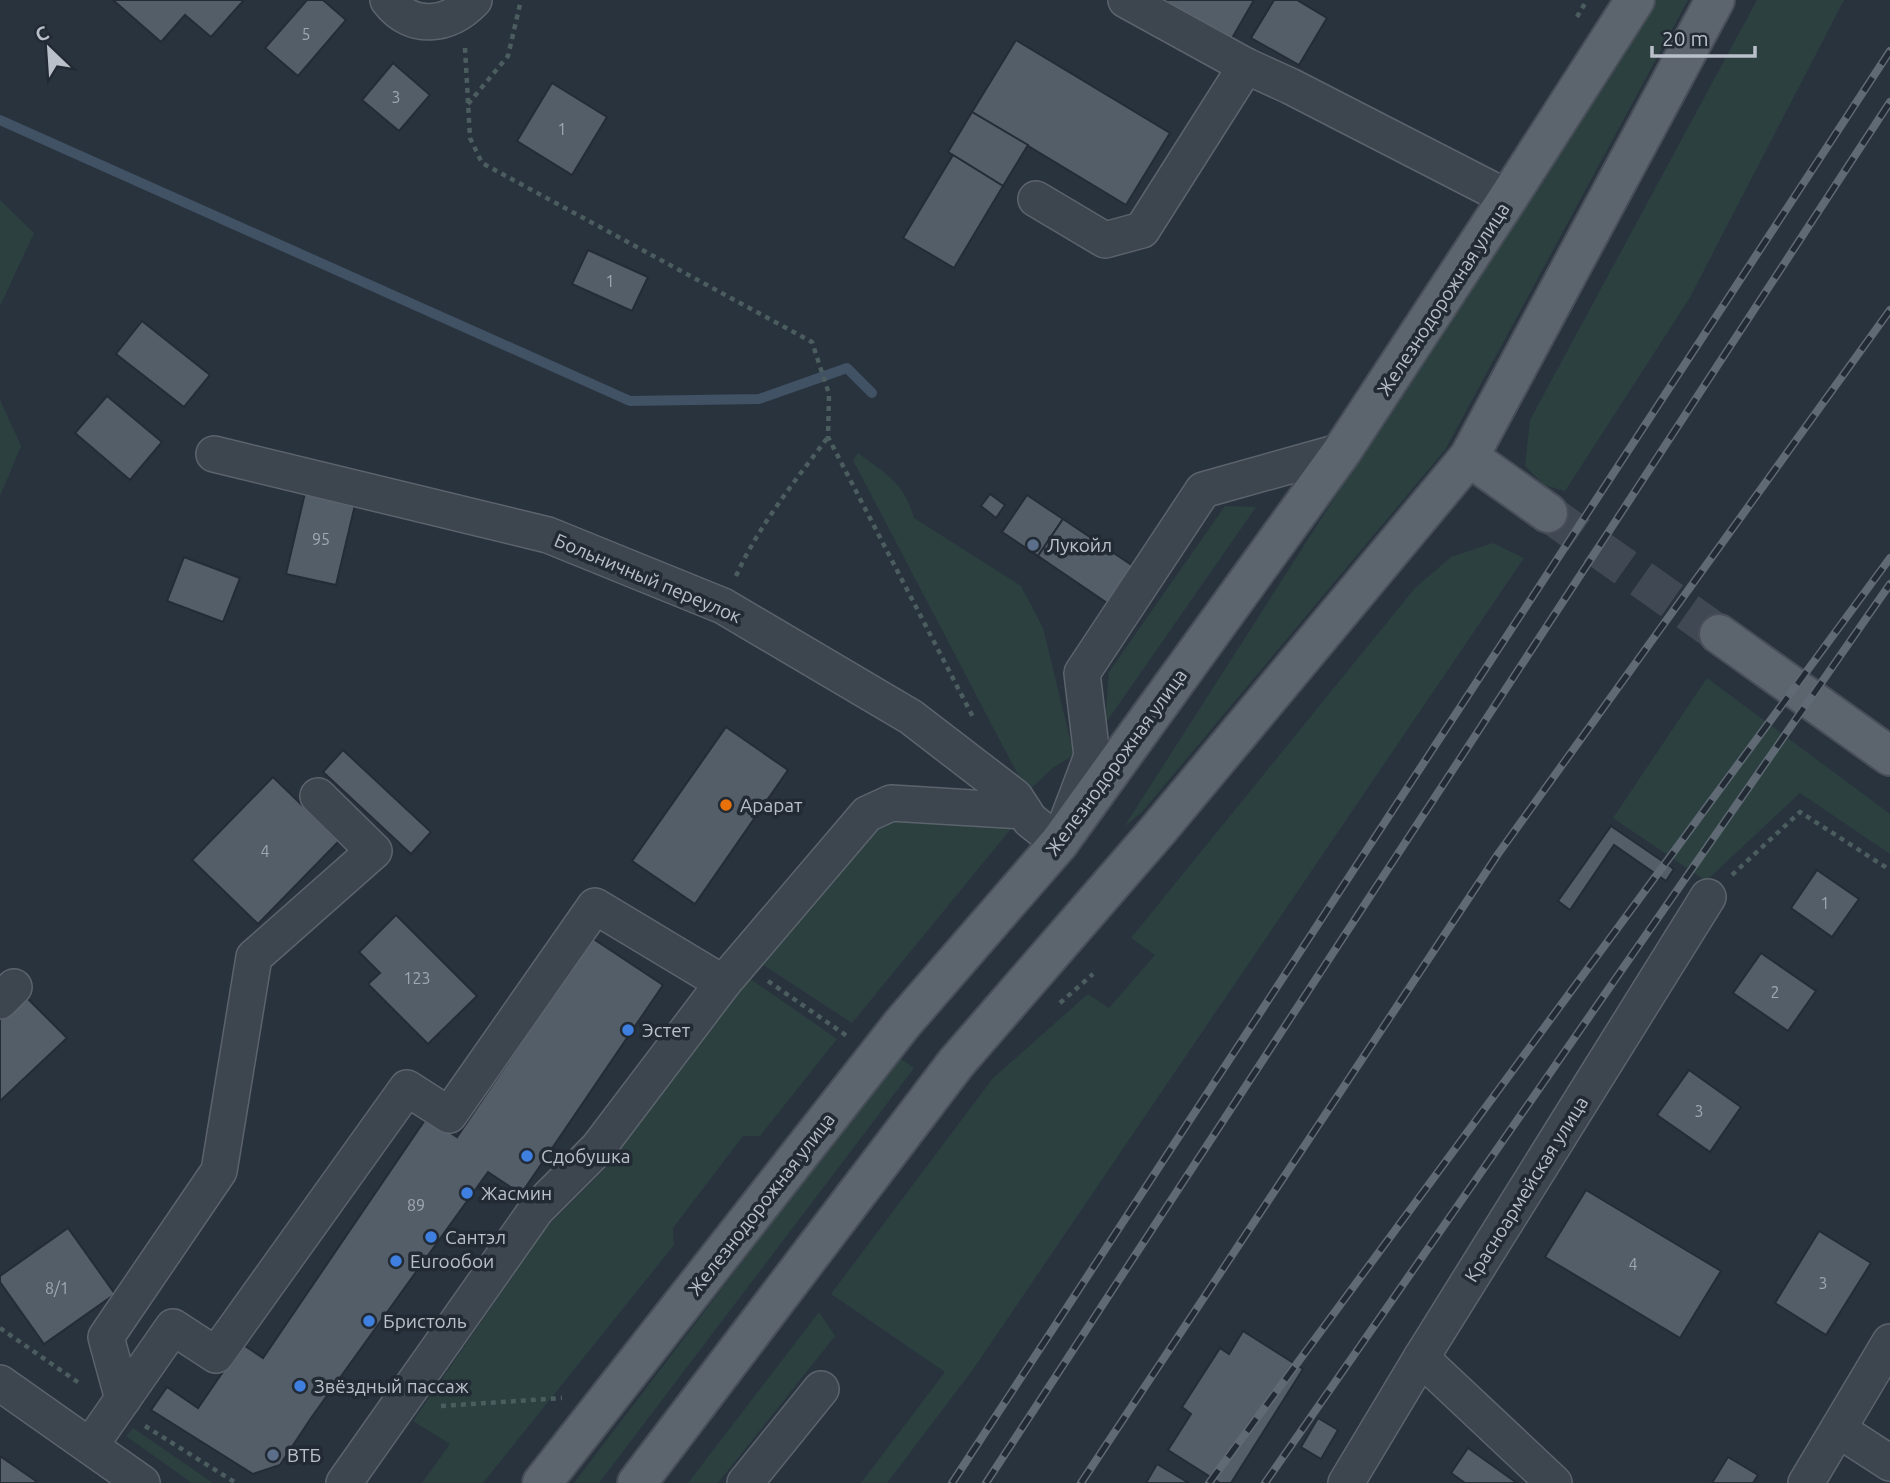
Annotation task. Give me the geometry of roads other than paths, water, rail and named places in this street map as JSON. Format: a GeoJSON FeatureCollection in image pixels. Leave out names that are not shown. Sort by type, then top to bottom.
{"type":"FeatureCollection","features":[{"type":"Feature","properties":{"kind":"main road","name":"Железнодорожная улица"},"geometry":{"type":"LineString","coordinates":[[542,1483],[902,1024],[1059,843],[1342,451],[1634,0]]}},
{"type":"Feature","properties":{"kind":"main road"},"geometry":{"type":"LineString","coordinates":[[637,1483],[956,1063],[1159,829],[1469,457],[1715,0]]}},
{"type":"Feature","properties":{"kind":"main road"},"geometry":{"type":"LineString","coordinates":[[1469,457],[1548,513]]}},
{"type":"Feature","properties":{"kind":"main road"},"geometry":{"type":"LineString","coordinates":[[1718,634],[1890,756]]}},
{"type":"Feature","properties":{"kind":"street"},"geometry":{"type":"LineString","coordinates":[[388,0],[394,9],[415,21],[440,22],[468,6]]}},
{"type":"Feature","properties":{"kind":"street"},"geometry":{"type":"LineString","coordinates":[[1126,0],[1246,66],[1508,198]]}},
{"type":"Feature","properties":{"kind":"street"},"geometry":{"type":"LineString","coordinates":[[1036,199],[1105,240],[1142,230],[1246,66]]}},
{"type":"Feature","properties":{"kind":"street"},"geometry":{"type":"LineString","coordinates":[[1059,843],[1092,756],[1082,673],[1203,490],[1342,451]]}},
{"type":"Feature","properties":{"kind":"street","name":"Больничный переулок"},"geometry":{"type":"LineString","coordinates":[[214,454],[548,535],[723,606],[911,718],[1015,797],[1030,820],[1059,843]]}},
{"type":"Feature","properties":{"kind":"street"},"geometry":{"type":"LineString","coordinates":[[123,1399],[106,1338],[219,1171],[254,957],[374,851],[318,796]]}},
{"type":"Feature","properties":{"kind":"street"},"geometry":{"type":"LineString","coordinates":[[344,1483],[536,1210],[598,1148],[732,973],[867,814],[891,803],[1023,811]]}},
{"type":"Feature","properties":{"kind":"street","name":"Красноармейская улица"},"geometry":{"type":"LineString","coordinates":[[1346,1483],[1708,897]]}},
{"type":"Feature","properties":{"kind":"street"},"geometry":{"type":"LineString","coordinates":[[90,1446],[173,1327],[216,1355],[407,1088],[449,1115],[595,906],[732,973]]}},
{"type":"Feature","properties":{"kind":"street"},"geometry":{"type":"LineString","coordinates":[[1806,1483],[1890,1342]]}},
{"type":"Feature","properties":{"kind":"street"},"geometry":{"type":"LineString","coordinates":[[1421,1358],[1554,1483]]}},
{"type":"Feature","properties":{"kind":"street"},"geometry":{"type":"LineString","coordinates":[[0,1383],[142,1483]]}},
{"type":"Feature","properties":{"kind":"street"},"geometry":{"type":"LineString","coordinates":[[745,1483],[821,1389]]}},
{"type":"Feature","properties":{"kind":"street"},"geometry":{"type":"LineString","coordinates":[[1839,1430],[1890,1463]]}},
{"type":"Feature","properties":{"kind":"waterway"},"geometry":{"type":"LineString","coordinates":[[0,120],[630,401],[759,399],[847,368],[872,393]]}},
{"type":"Feature","properties":{"kind":"tunnel"},"geometry":{"type":"LineString","coordinates":[[1548,513],[1719,634]]}},
{"type":"Feature","properties":{"kind":"railway"},"geometry":{"type":"LineString","coordinates":[[952,1483],[1890,51]]}},
{"type":"Feature","properties":{"kind":"railway"},"geometry":{"type":"LineString","coordinates":[[986,1483],[1890,102]]}},
{"type":"Feature","properties":{"kind":"railway"},"geometry":{"type":"LineString","coordinates":[[1081,1483],[1498,854],[1890,310]]}},
{"type":"Feature","properties":{"kind":"railway"},"geometry":{"type":"LineString","coordinates":[[1209,1483],[1890,558]]}},
{"type":"Feature","properties":{"kind":"railway"},"geometry":{"type":"LineString","coordinates":[[1265,1483],[1890,584]]}},
{"type":"Feature","properties":{"kind":"place","name":"Лукойл"},"geometry":{"type":"Point","coordinates":[1033,545]}},
{"type":"Feature","properties":{"kind":"place","name":"Арарат"},"geometry":{"type":"Point","coordinates":[726,805]}},
{"type":"Feature","properties":{"kind":"place","name":"Эстет"},"geometry":{"type":"Point","coordinates":[628,1030]}},
{"type":"Feature","properties":{"kind":"place","name":"Сдобушка"},"geometry":{"type":"Point","coordinates":[527,1156]}},
{"type":"Feature","properties":{"kind":"place","name":"Жасмин"},"geometry":{"type":"Point","coordinates":[467,1193]}},
{"type":"Feature","properties":{"kind":"place","name":"Сантэл"},"geometry":{"type":"Point","coordinates":[431,1237]}},
{"type":"Feature","properties":{"kind":"place","name":"Euroобои"},"geometry":{"type":"Point","coordinates":[396,1261]}},
{"type":"Feature","properties":{"kind":"place","name":"Бристоль"},"geometry":{"type":"Point","coordinates":[369,1321]}},
{"type":"Feature","properties":{"kind":"place","name":"Звёздный пассаж"},"geometry":{"type":"Point","coordinates":[300,1386]}},
{"type":"Feature","properties":{"kind":"place","name":"ВТБ"},"geometry":{"type":"Point","coordinates":[273,1455]}}]}
